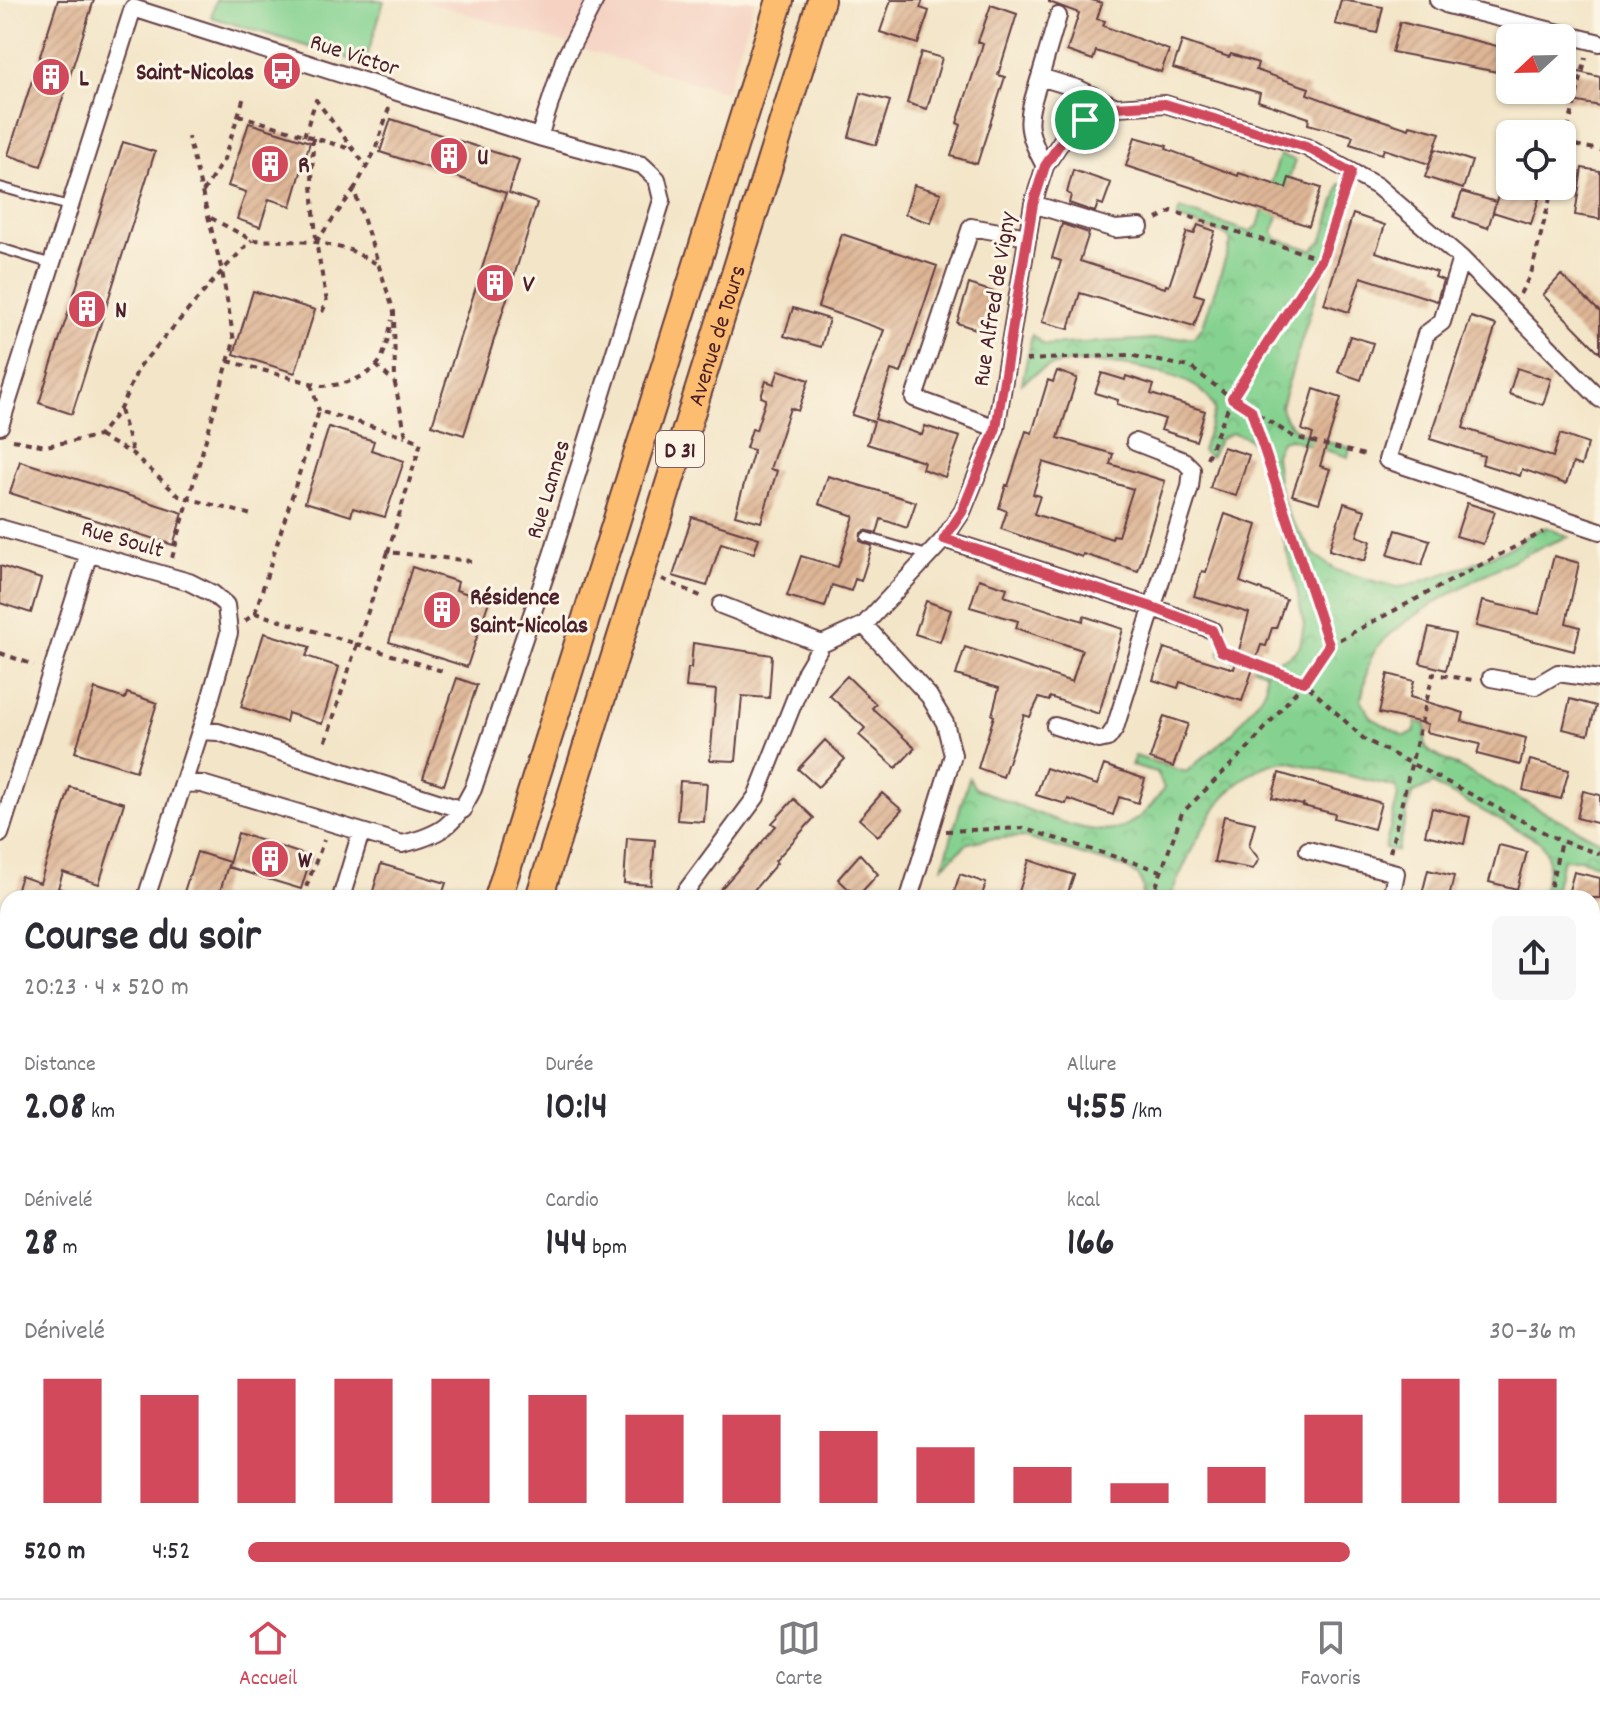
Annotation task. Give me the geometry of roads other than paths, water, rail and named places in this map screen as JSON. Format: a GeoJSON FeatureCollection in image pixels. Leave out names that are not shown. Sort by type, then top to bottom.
{"type":"FeatureCollection","features":[{"type":"Feature","properties":{"kind":"main road","name":"Avenue de Tours"},"geometry":{"type":"LineString","coordinates":[[501,890],[780,0]]}},
{"type":"Feature","properties":{"kind":"main road","name":"Avenue de Tours"},"geometry":{"type":"LineString","coordinates":[[541,890],[821,0]]}},
{"type":"Feature","properties":{"kind":"street"},"geometry":{"type":"LineString","coordinates":[[539,137],[564,60],[595,0]]}},
{"type":"Feature","properties":{"kind":"street"},"geometry":{"type":"LineString","coordinates":[[1438,0],[1595,41]]}},
{"type":"Feature","properties":{"kind":"street","name":"Rue Victor"},"geometry":{"type":"LineString","coordinates":[[0,426],[134,4],[539,137],[642,165],[657,179]]}},
{"type":"Feature","properties":{"kind":"street"},"geometry":{"type":"LineString","coordinates":[[1045,166],[1030,137],[1028,114],[1058,16]]}},
{"type":"Feature","properties":{"kind":"street"},"geometry":{"type":"LineString","coordinates":[[1040,77],[1079,89],[1116,107]]}},
{"type":"Feature","properties":{"kind":"street","name":"Rue Alfred de Vigny"},"geometry":{"type":"LineString","coordinates":[[864,625],[944,539],[962,512],[996,428],[1033,204],[1045,166],[1063,139],[1085,120],[1116,107],[1165,104],[1306,147],[1377,186],[1461,258],[1600,399]]}},
{"type":"Feature","properties":{"kind":"street","name":"Rue Lannes"},"geometry":{"type":"LineString","coordinates":[[183,783],[202,784],[402,844],[434,837],[463,810],[473,789],[547,569],[662,200],[657,179]]}},
{"type":"Feature","properties":{"kind":"street"},"geometry":{"type":"LineString","coordinates":[[1033,204],[1115,229],[1140,227]]}},
{"type":"Feature","properties":{"kind":"street"},"geometry":{"type":"LineString","coordinates":[[996,428],[914,398],[971,227],[1028,237]]}},
{"type":"Feature","properties":{"kind":"street"},"geometry":{"type":"LineString","coordinates":[[1461,258],[1442,322],[1426,334],[1387,460],[1600,531]]}},
{"type":"Feature","properties":{"kind":"street"},"geometry":{"type":"LineString","coordinates":[[1055,726],[1099,740],[1108,738],[1115,728],[1190,487],[1192,469],[1184,461],[1135,442]]}},
{"type":"Feature","properties":{"kind":"street","name":"Rue Soult"},"geometry":{"type":"LineString","coordinates":[[0,528],[189,582],[213,594],[226,605],[229,633],[201,731]]}},
{"type":"Feature","properties":{"kind":"street"},"geometry":{"type":"LineString","coordinates":[[944,539],[1152,607],[1212,630]]}},
{"type":"Feature","properties":{"kind":"street"},"geometry":{"type":"LineString","coordinates":[[0,834],[89,553]]}},
{"type":"Feature","properties":{"kind":"street"},"geometry":{"type":"LineString","coordinates":[[721,605],[822,644]]}},
{"type":"Feature","properties":{"kind":"street"},"geometry":{"type":"LineString","coordinates":[[687,890],[756,797],[806,671],[822,644],[864,625],[929,696],[945,723],[953,755],[912,890]]}},
{"type":"Feature","properties":{"kind":"street"},"geometry":{"type":"LineString","coordinates":[[1491,678],[1536,686],[1558,673],[1600,679]]}},
{"type":"Feature","properties":{"kind":"street"},"geometry":{"type":"LineString","coordinates":[[149,890],[201,731],[218,732],[463,810]]}},
{"type":"Feature","properties":{"kind":"street"},"geometry":{"type":"LineString","coordinates":[[343,890],[361,832]]}},
{"type":"Feature","properties":{"kind":"street"},"geometry":{"type":"LineString","coordinates":[[1308,850],[1396,873],[1393,890]]}},
{"type":"Feature","properties":{"kind":"lane"},"geometry":{"type":"LineString","coordinates":[[0,187],[70,206]]}},
{"type":"Feature","properties":{"kind":"lane"},"geometry":{"type":"LineString","coordinates":[[0,248],[52,264]]}},
{"type":"Feature","properties":{"kind":"lane"},"geometry":{"type":"LineString","coordinates":[[866,537],[929,556]]}},
{"type":"Feature","properties":{"kind":"place","name":"Saint-Nicolas"},"geometry":{"type":"Point","coordinates":[282,71]}},
{"type":"Feature","properties":{"kind":"place","name":"L"},"geometry":{"type":"Point","coordinates":[51,77]}},
{"type":"Feature","properties":{"kind":"place","name":"U"},"geometry":{"type":"Point","coordinates":[449,156]}},
{"type":"Feature","properties":{"kind":"place","name":"R"},"geometry":{"type":"Point","coordinates":[270,164]}},
{"type":"Feature","properties":{"kind":"place","name":"V"},"geometry":{"type":"Point","coordinates":[495,283]}},
{"type":"Feature","properties":{"kind":"place","name":"N"},"geometry":{"type":"Point","coordinates":[87,309]}},
{"type":"Feature","properties":{"kind":"place","name":"Résidence Saint-Nicolas"},"geometry":{"type":"Point","coordinates":[442,610]}},
{"type":"Feature","properties":{"kind":"place","name":"W"},"geometry":{"type":"Point","coordinates":[270,859]}}]}
